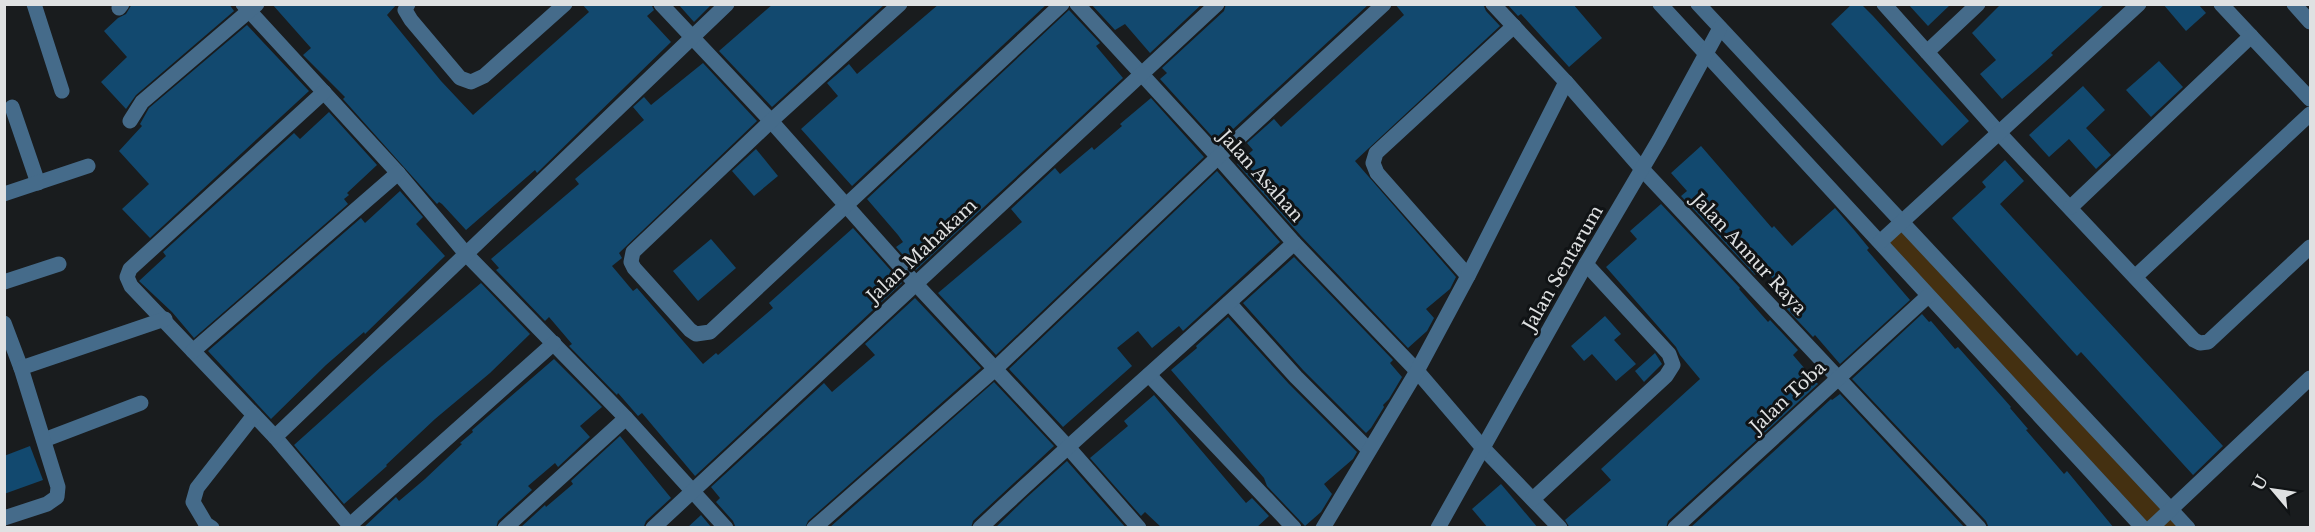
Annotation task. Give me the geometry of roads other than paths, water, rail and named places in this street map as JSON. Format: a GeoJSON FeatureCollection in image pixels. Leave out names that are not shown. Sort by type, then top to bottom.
{"type":"FeatureCollection","features":[{"type":"Feature","properties":{"kind":"street"},"geometry":{"type":"LineString","coordinates":[[34,4],[62,91]]}},
{"type":"Feature","properties":{"kind":"street"},"geometry":{"type":"LineString","coordinates":[[408,4],[405,10],[411,20],[460,78],[471,82],[484,76],[565,4]]}},
{"type":"Feature","properties":{"kind":"street"},"geometry":{"type":"LineString","coordinates":[[661,4],[771,120],[915,283],[1067,446],[1135,526]]}},
{"type":"Feature","properties":{"kind":"street"},"geometry":{"type":"LineString","coordinates":[[275,437],[727,4]]}},
{"type":"Feature","properties":{"kind":"street"},"geometry":{"type":"LineString","coordinates":[[900,4],[771,120],[633,252],[631,262],[634,268],[696,334],[710,332],[1062,4]]}},
{"type":"Feature","properties":{"kind":"street","name":"Jalan Asahan"},"geometry":{"type":"LineString","coordinates":[[1077,4],[1294,243],[1417,371],[1484,448],[1560,528]]}},
{"type":"Feature","properties":{"kind":"street","name":"Jalan Mahakam"},"geometry":{"type":"LineString","coordinates":[[653,528],[1217,4]]}},
{"type":"Feature","properties":{"kind":"street"},"geometry":{"type":"LineString","coordinates":[[814,528],[996,369],[1218,157],[1384,4]]}},
{"type":"Feature","properties":{"kind":"street","name":"Jalan Annur Raya"},"geometry":{"type":"LineString","coordinates":[[1493,4],[1566,82],[1642,169],[1979,528]]}},
{"type":"Feature","properties":{"kind":"street"},"geometry":{"type":"LineString","coordinates":[[1660,4],[2143,528]]}},
{"type":"Feature","properties":{"kind":"street"},"geometry":{"type":"LineString","coordinates":[[1698,4],[2188,528]]}},
{"type":"Feature","properties":{"kind":"street"},"geometry":{"type":"LineString","coordinates":[[1884,4],[2000,134],[2071,207],[2188,336],[2200,343],[2208,342],[2310,247]]}},
{"type":"Feature","properties":{"kind":"street"},"geometry":{"type":"LineString","coordinates":[[1927,52],[1978,4]]}},
{"type":"Feature","properties":{"kind":"street"},"geometry":{"type":"LineString","coordinates":[[1881,242],[2139,4]]}},
{"type":"Feature","properties":{"kind":"street"},"geometry":{"type":"LineString","coordinates":[[2295,5],[2310,22]]}},
{"type":"Feature","properties":{"kind":"street"},"geometry":{"type":"LineString","coordinates":[[2225,6],[2310,99]]}},
{"type":"Feature","properties":{"kind":"street"},"geometry":{"type":"LineString","coordinates":[[130,120],[142,102],[250,7],[398,173],[467,255],[626,418],[726,528]]}},
{"type":"Feature","properties":{"kind":"street"},"geometry":{"type":"LineString","coordinates":[[1468,276],[1377,173],[1373,163],[1376,153],[1514,27]]}},
{"type":"Feature","properties":{"kind":"street","name":"Jalan Sentarum"},"geometry":{"type":"LineString","coordinates":[[1438,528],[1720,28]]}},
{"type":"Feature","properties":{"kind":"street"},"geometry":{"type":"LineString","coordinates":[[2071,207],[2251,36]]}},
{"type":"Feature","properties":{"kind":"street"},"geometry":{"type":"LineString","coordinates":[[1323,528],[1368,449],[1417,371],[1566,82]]}},
{"type":"Feature","properties":{"kind":"street"},"geometry":{"type":"LineString","coordinates":[[324,92],[130,269],[127,278],[131,286],[165,319],[275,437],[351,526],[554,343]]}},
{"type":"Feature","properties":{"kind":"street"},"geometry":{"type":"LineString","coordinates":[[12,107],[38,183]]}},
{"type":"Feature","properties":{"kind":"street"},"geometry":{"type":"LineString","coordinates":[[2135,277],[2310,114]]}},
{"type":"Feature","properties":{"kind":"street"},"geometry":{"type":"LineString","coordinates":[[4,194],[88,166]]}},
{"type":"Feature","properties":{"kind":"street"},"geometry":{"type":"LineString","coordinates":[[193,351],[398,173]]}},
{"type":"Feature","properties":{"kind":"street"},"geometry":{"type":"LineString","coordinates":[[980,528],[1067,446],[1230,303],[1294,243]]}},
{"type":"Feature","properties":{"kind":"street"},"geometry":{"type":"LineString","coordinates":[[4,282],[59,264]]}},
{"type":"Feature","properties":{"kind":"street"},"geometry":{"type":"LineString","coordinates":[[1533,499],[1666,376],[1673,365],[1670,354],[1586,264]]}},
{"type":"Feature","properties":{"kind":"street","name":"Jalan Toba"},"geometry":{"type":"LineString","coordinates":[[1675,528],[1928,296]]}},
{"type":"Feature","properties":{"kind":"street"},"geometry":{"type":"LineString","coordinates":[[1230,303],[1296,377],[1368,449]]}},
{"type":"Feature","properties":{"kind":"street"},"geometry":{"type":"LineString","coordinates":[[21,368],[165,319]]}},
{"type":"Feature","properties":{"kind":"street"},"geometry":{"type":"LineString","coordinates":[[4,323],[21,368],[58,487],[57,497],[47,504],[4,518]]}},
{"type":"Feature","properties":{"kind":"street"},"geometry":{"type":"LineString","coordinates":[[1149,375],[1294,528]]}},
{"type":"Feature","properties":{"kind":"street"},"geometry":{"type":"LineString","coordinates":[[2151,528],[2310,378]]}},
{"type":"Feature","properties":{"kind":"street"},"geometry":{"type":"LineString","coordinates":[[44,440],[141,403]]}},
{"type":"Feature","properties":{"kind":"street"},"geometry":{"type":"LineString","coordinates":[[212,528],[206,524],[193,502],[197,488],[254,415]]}},
{"type":"Feature","properties":{"kind":"street"},"geometry":{"type":"LineString","coordinates":[[505,528],[626,418]]}}]}
